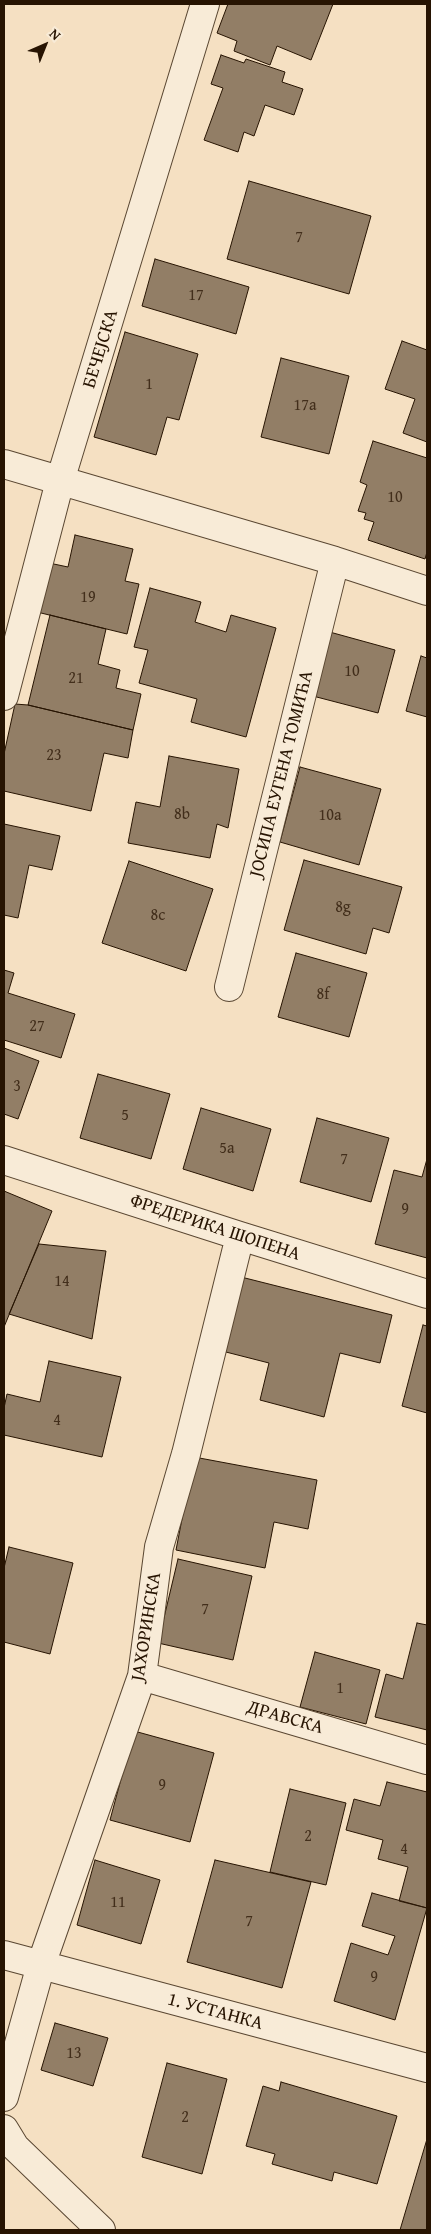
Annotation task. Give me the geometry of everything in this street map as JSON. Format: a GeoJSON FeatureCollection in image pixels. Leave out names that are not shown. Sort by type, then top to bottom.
{"type":"FeatureCollection","features":[{"type":"Feature","properties":{"kind":"street","name":"БЕЧЕЈСКА"},"geometry":{"type":"LineString","coordinates":[[4,696],[60,481],[205,4]]}},
{"type":"Feature","properties":{"kind":"street"},"geometry":{"type":"LineString","coordinates":[[4,464],[335,561],[427,591]]}},
{"type":"Feature","properties":{"kind":"street","name":"ЈОСИПА ЕУГЕНА ТОМИЋА"},"geometry":{"type":"LineString","coordinates":[[229,987],[335,561]]}},
{"type":"Feature","properties":{"kind":"street","name":"ФРЕДЕРИКА ШОПЕНА"},"geometry":{"type":"LineString","coordinates":[[4,1160],[427,1294]]}},
{"type":"Feature","properties":{"kind":"street","name":"ЈАХОРИНСКА"},"geometry":{"type":"LineString","coordinates":[[4,2098],[41,1965],[142,1676],[159,1547],[186,1454],[240,1236]]}},
{"type":"Feature","properties":{"kind":"street","name":"ДРАВСКА"},"geometry":{"type":"LineString","coordinates":[[142,1676],[427,1760]]}},
{"type":"Feature","properties":{"kind":"street","name":"1. УСТАНКА"},"geometry":{"type":"LineString","coordinates":[[4,1955],[427,2068]]}},
{"type":"Feature","properties":{"kind":"street"},"geometry":{"type":"LineString","coordinates":[[4,2129],[15,2147],[101,2230]]}},
{"type":"Feature","properties":{"kind":"building"},"geometry":{"type":"Polygon","coordinates":[[[228,4],[333,4],[311,60],[277,46],[270,65],[234,51],[237,41],[217,33],[228,4]]]}},
{"type":"Feature","properties":{"kind":"building"},"geometry":{"type":"Polygon","coordinates":[[[221,55],[244,63],[246,59],[285,72],[282,82],[303,89],[294,115],[265,105],[254,136],[244,132],[238,152],[204,140],[223,88],[211,84],[221,55]]]}},
{"type":"Feature","properties":{"kind":"building"},"geometry":{"type":"Polygon","coordinates":[[[249,181],[371,216],[349,294],[227,259],[249,181]]]}},
{"type":"Feature","properties":{"kind":"building"},"geometry":{"type":"Polygon","coordinates":[[[155,259],[249,287],[236,334],[142,306],[155,259]]]}},
{"type":"Feature","properties":{"kind":"building"},"geometry":{"type":"Polygon","coordinates":[[[125,332],[198,354],[179,420],[167,417],[156,455],[94,437],[125,332]]]}},
{"type":"Feature","properties":{"kind":"building"},"geometry":{"type":"Polygon","coordinates":[[[402,341],[427,350],[427,442],[403,433],[415,399],[385,389],[402,341]]]}},
{"type":"Feature","properties":{"kind":"building"},"geometry":{"type":"Polygon","coordinates":[[[281,358],[349,376],[329,454],[261,437],[281,358]]]}},
{"type":"Feature","properties":{"kind":"building"},"geometry":{"type":"Polygon","coordinates":[[[373,441],[427,458],[427,552],[425,559],[368,540],[374,522],[364,519],[366,513],[358,511],[367,485],[360,482],[373,441]]]}},
{"type":"Feature","properties":{"kind":"building"},"geometry":{"type":"Polygon","coordinates":[[[75,535],[133,549],[125,581],[139,584],[127,634],[37,612],[49,563],[68,567],[75,535]]]}},
{"type":"Feature","properties":{"kind":"building"},"geometry":{"type":"Polygon","coordinates":[[[150,588],[201,602],[195,622],[226,632],[231,615],[276,628],[246,737],[191,722],[197,699],[139,683],[148,650],[134,647],[150,588]]]}},
{"type":"Feature","properties":{"kind":"building"},"geometry":{"type":"Polygon","coordinates":[[[50,615],[106,629],[98,664],[120,670],[116,688],[141,694],[133,730],[28,705],[50,615]]]}},
{"type":"Feature","properties":{"kind":"building"},"geometry":{"type":"Polygon","coordinates":[[[326,631],[395,650],[378,713],[309,695],[326,631]]]}},
{"type":"Feature","properties":{"kind":"building"},"geometry":{"type":"Polygon","coordinates":[[[421,656],[427,658],[427,717],[406,711],[421,656]]]}},
{"type":"Feature","properties":{"kind":"building"},"geometry":{"type":"Polygon","coordinates":[[[15,704],[28,705],[133,730],[128,758],[104,753],[91,811],[4,791],[4,754],[15,704]]]}},
{"type":"Feature","properties":{"kind":"building"},"geometry":{"type":"Polygon","coordinates":[[[169,756],[239,769],[228,828],[217,824],[210,858],[128,843],[136,802],[160,807],[169,756]]]}},
{"type":"Feature","properties":{"kind":"building"},"geometry":{"type":"Polygon","coordinates":[[[300,767],[381,789],[359,865],[280,842],[300,767]]]}},
{"type":"Feature","properties":{"kind":"building"},"geometry":{"type":"Polygon","coordinates":[[[4,824],[60,836],[52,870],[29,865],[18,918],[4,915],[4,824]]]}},
{"type":"Feature","properties":{"kind":"building"},"geometry":{"type":"Polygon","coordinates":[[[304,860],[402,887],[389,933],[373,928],[366,954],[284,930],[304,860]]]}},
{"type":"Feature","properties":{"kind":"building"},"geometry":{"type":"Polygon","coordinates":[[[129,861],[213,889],[186,971],[102,943],[129,861]]]}},
{"type":"Feature","properties":{"kind":"building"},"geometry":{"type":"Polygon","coordinates":[[[296,953],[367,973],[349,1037],[278,1017],[296,953]]]}},
{"type":"Feature","properties":{"kind":"building"},"geometry":{"type":"Polygon","coordinates":[[[4,970],[14,973],[8,993],[75,1014],[61,1058],[4,1040],[4,970]]]}},
{"type":"Feature","properties":{"kind":"building"},"geometry":{"type":"Polygon","coordinates":[[[4,1048],[39,1061],[18,1119],[4,1114],[4,1048]]]}},
{"type":"Feature","properties":{"kind":"building"},"geometry":{"type":"Polygon","coordinates":[[[98,1074],[170,1094],[151,1159],[80,1138],[98,1074]]]}},
{"type":"Feature","properties":{"kind":"building"},"geometry":{"type":"Polygon","coordinates":[[[201,1108],[271,1129],[253,1191],[183,1169],[201,1108]]]}},
{"type":"Feature","properties":{"kind":"building"},"geometry":{"type":"Polygon","coordinates":[[[317,1118],[389,1138],[371,1202],[300,1182],[317,1118]]]}},
{"type":"Feature","properties":{"kind":"building"},"geometry":{"type":"Polygon","coordinates":[[[427,1159],[427,1258],[375,1244],[394,1170],[422,1177],[427,1159]]]}},
{"type":"Feature","properties":{"kind":"building"},"geometry":{"type":"Polygon","coordinates":[[[4,1191],[52,1211],[4,1327],[4,1191]]]}},
{"type":"Feature","properties":{"kind":"building"},"geometry":{"type":"Polygon","coordinates":[[[39,1244],[106,1251],[92,1339],[9,1314],[39,1244]]]}},
{"type":"Feature","properties":{"kind":"building"},"geometry":{"type":"Polygon","coordinates":[[[241,1277],[392,1315],[380,1363],[340,1353],[324,1417],[260,1400],[269,1363],[222,1351],[241,1277]]]}},
{"type":"Feature","properties":{"kind":"building"},"geometry":{"type":"Polygon","coordinates":[[[423,1325],[427,1326],[427,1413],[402,1406],[423,1325]]]}},
{"type":"Feature","properties":{"kind":"building"},"geometry":{"type":"Polygon","coordinates":[[[49,1361],[121,1377],[102,1457],[4,1435],[4,1408],[7,1394],[40,1402],[49,1361]]]}},
{"type":"Feature","properties":{"kind":"building"},"geometry":{"type":"Polygon","coordinates":[[[194,1457],[317,1480],[308,1529],[274,1522],[265,1568],[176,1550],[194,1457]]]}},
{"type":"Feature","properties":{"kind":"building"},"geometry":{"type":"Polygon","coordinates":[[[9,1547],[73,1563],[50,1654],[4,1642],[4,1568],[9,1547]]]}},
{"type":"Feature","properties":{"kind":"building"},"geometry":{"type":"Polygon","coordinates":[[[178,1559],[252,1576],[233,1660],[158,1643],[178,1559]]]}},
{"type":"Feature","properties":{"kind":"building"},"geometry":{"type":"Polygon","coordinates":[[[417,1623],[427,1625],[427,1730],[375,1717],[386,1674],[403,1679],[417,1623]]]}},
{"type":"Feature","properties":{"kind":"building"},"geometry":{"type":"Polygon","coordinates":[[[315,1652],[380,1670],[366,1724],[300,1707],[315,1652]]]}},
{"type":"Feature","properties":{"kind":"building"},"geometry":{"type":"Polygon","coordinates":[[[134,1731],[214,1753],[190,1842],[110,1820],[134,1731]]]}},
{"type":"Feature","properties":{"kind":"building"},"geometry":{"type":"Polygon","coordinates":[[[387,1782],[427,1792],[427,1908],[399,1901],[408,1867],[378,1859],[383,1840],[346,1830],[354,1799],[380,1806],[387,1782]]]}},
{"type":"Feature","properties":{"kind":"building"},"geometry":{"type":"Polygon","coordinates":[[[290,1789],[346,1803],[326,1885],[270,1872],[290,1789]]]}},
{"type":"Feature","properties":{"kind":"building"},"geometry":{"type":"Polygon","coordinates":[[[95,1860],[160,1880],[141,1944],[77,1925],[95,1860]]]}},
{"type":"Feature","properties":{"kind":"building"},"geometry":{"type":"Polygon","coordinates":[[[215,1860],[311,1882],[282,1988],[187,1962],[215,1860]]]}},
{"type":"Feature","properties":{"kind":"building"},"geometry":{"type":"Polygon","coordinates":[[[372,1893],[427,1908],[395,2020],[334,2001],[351,1943],[388,1955],[395,1936],[362,1926],[372,1893]]]}},
{"type":"Feature","properties":{"kind":"building"},"geometry":{"type":"Polygon","coordinates":[[[55,2023],[108,2038],[93,2086],[41,2070],[55,2023]]]}},
{"type":"Feature","properties":{"kind":"building"},"geometry":{"type":"Polygon","coordinates":[[[167,2063],[227,2079],[202,2174],[142,2157],[167,2063]]]}},
{"type":"Feature","properties":{"kind":"building"},"geometry":{"type":"Polygon","coordinates":[[[281,2082],[397,2116],[377,2184],[334,2172],[332,2181],[272,2164],[275,2154],[246,2146],[263,2086],[279,2091],[281,2082]]]}},
{"type":"Feature","properties":{"kind":"building"},"geometry":{"type":"Polygon","coordinates":[[[427,2139],[427,2230],[400,2230],[427,2139]]]}}]}
